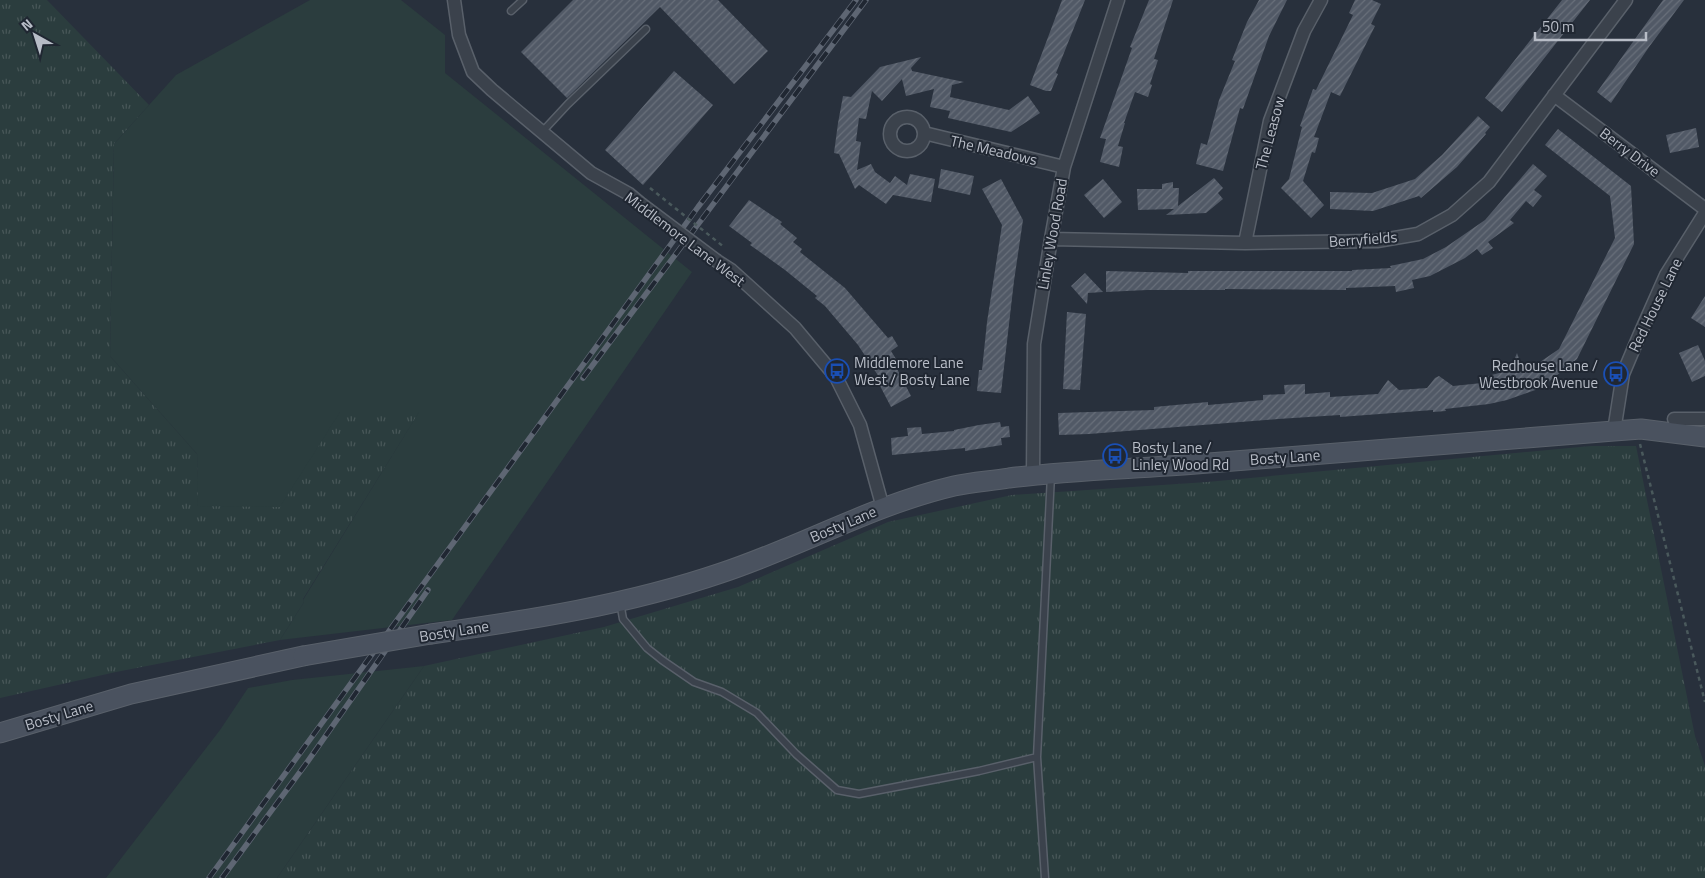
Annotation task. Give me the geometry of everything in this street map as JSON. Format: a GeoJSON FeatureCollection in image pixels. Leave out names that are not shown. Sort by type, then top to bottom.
{"type":"FeatureCollection","features":[{"type":"Feature","properties":{"kind":"main road","name":"Bosty Lane"},"geometry":{"type":"LineString","coordinates":[[0,733],[131,694],[303,656],[620,602],[724,572],[882,508],[958,485],[1042,474],[1196,464],[1614,431],[1641,430],[1705,437]]}},
{"type":"Feature","properties":{"kind":"street","name":"Middlemore Lane West"},"geometry":{"type":"LineString","coordinates":[[454,0],[459,35],[474,72],[492,90],[592,173],[629,194],[731,270],[795,328],[836,377],[860,425],[882,508]]}},
{"type":"Feature","properties":{"kind":"street","name":"Linley Wood Road"},"geometry":{"type":"LineString","coordinates":[[1042,474],[1034,344],[1064,167],[1118,0]]}},
{"type":"Feature","properties":{"kind":"street","name":"The Leasow"},"geometry":{"type":"LineString","coordinates":[[1245,243],[1270,121],[1304,31],[1321,0]]}},
{"type":"Feature","properties":{"kind":"street","name":"Berryfields"},"geometry":{"type":"LineString","coordinates":[[1051,239],[1245,243],[1377,241],[1418,234],[1452,215],[1489,182],[1626,0]]}},
{"type":"Feature","properties":{"kind":"street","name":"Berry Drive"},"geometry":{"type":"LineString","coordinates":[[1554,95],[1705,209]]}},
{"type":"Feature","properties":{"kind":"street","name":"The Meadows"},"geometry":{"type":"LineString","coordinates":[[924,133],[1064,167]]}},
{"type":"Feature","properties":{"kind":"street","name":"Red House Lane"},"geometry":{"type":"LineString","coordinates":[[1614,431],[1623,374],[1666,275],[1705,213]]}},
{"type":"Feature","properties":{"kind":"street"},"geometry":{"type":"LineString","coordinates":[[1674,419],[1705,419]]}},
{"type":"Feature","properties":{"kind":"lane"},"geometry":{"type":"LineString","coordinates":[[511,11],[522,0]]}},
{"type":"Feature","properties":{"kind":"lane"},"geometry":{"type":"LineString","coordinates":[[542,132],[568,104],[646,29]]}},
{"type":"Feature","properties":{"kind":"lane"},"geometry":{"type":"LineString","coordinates":[[1042,474],[1037,757],[1044,878]]}},
{"type":"Feature","properties":{"kind":"lane"},"geometry":{"type":"LineString","coordinates":[[620,602],[623,619],[647,648],[694,682],[722,692],[757,714],[796,754],[837,790],[859,794],[979,771],[1037,757]]}},
{"type":"Feature","properties":{"kind":"path"},"geometry":{"type":"LineString","coordinates":[[650,188],[724,247]]}},
{"type":"Feature","properties":{"kind":"path"},"geometry":{"type":"LineString","coordinates":[[1641,430],[1640,446],[1705,702]]}},
{"type":"Feature","properties":{"kind":"green space"},"geometry":{"type":"Polygon","coordinates":[[[0,0],[47,0],[149,105],[114,144],[110,356],[197,454],[199,506],[280,506],[340,411],[420,411],[303,599],[304,602],[280,640],[116,672],[0,698],[0,0]]]}},
{"type":"Feature","properties":{"kind":"green space"},"geometry":{"type":"Polygon","coordinates":[[[310,0],[401,0],[445,35],[445,73],[692,272],[452,620],[280,640],[419,412],[340,412],[280,507],[198,506],[197,454],[110,356],[114,144],[176,75],[310,0]]]}},
{"type":"Feature","properties":{"kind":"green space"},"geometry":{"type":"Polygon","coordinates":[[[1591,446],[1636,446],[1695,736],[1705,766],[1705,878],[277,878],[424,666],[604,627],[738,587],[888,522],[1012,495],[1207,482],[1591,446]]]}},
{"type":"Feature","properties":{"kind":"green space"},"geometry":{"type":"Polygon","coordinates":[[[424,666],[277,878],[106,878],[220,730],[248,688],[292,680],[424,666]]]}},
{"type":"Feature","properties":{"kind":"building"},"geometry":{"type":"Polygon","coordinates":[[[573,0],[718,0],[768,51],[734,84],[660,7],[567,98],[521,52],[573,0]]]}},
{"type":"Feature","properties":{"kind":"building"},"geometry":{"type":"Polygon","coordinates":[[[1062,0],[1085,0],[1056,73],[1058,74],[1051,91],[1046,91],[1030,85],[1062,0]]]}},
{"type":"Feature","properties":{"kind":"building"},"geometry":{"type":"Polygon","coordinates":[[[1149,0],[1173,0],[1154,59],[1158,60],[1148,97],[1135,92],[1124,123],[1118,146],[1123,147],[1119,167],[1100,162],[1106,139],[1100,138],[1132,48],[1130,47],[1149,0]]]}},
{"type":"Feature","properties":{"kind":"building"},"geometry":{"type":"Polygon","coordinates":[[[1259,0],[1287,0],[1269,36],[1243,109],[1240,108],[1223,171],[1196,164],[1201,143],[1207,145],[1219,100],[1235,61],[1232,60],[1247,22],[1259,0]]]}},
{"type":"Feature","properties":{"kind":"building"},"geometry":{"type":"Polygon","coordinates":[[[1355,0],[1372,0],[1381,4],[1371,24],[1375,26],[1340,96],[1331,92],[1314,137],[1319,138],[1315,153],[1312,152],[1303,181],[1324,205],[1311,218],[1281,188],[1289,179],[1302,127],[1300,126],[1313,89],[1316,90],[1353,15],[1349,13],[1355,0]]]}},
{"type":"Feature","properties":{"kind":"building"},"geometry":{"type":"Polygon","coordinates":[[[1562,0],[1590,0],[1502,112],[1485,98],[1562,0]]]}},
{"type":"Feature","properties":{"kind":"building"},"geometry":{"type":"Polygon","coordinates":[[[1663,0],[1684,0],[1611,103],[1597,92],[1663,0]]]}},
{"type":"Feature","properties":{"kind":"building"},"geometry":{"type":"Polygon","coordinates":[[[921,57],[911,68],[912,71],[964,82],[952,85],[950,97],[1009,110],[1028,96],[1040,113],[1011,132],[948,118],[950,111],[930,107],[934,89],[906,96],[902,79],[882,101],[872,91],[866,119],[859,118],[856,141],[861,142],[857,170],[871,164],[875,172],[890,183],[895,176],[907,185],[910,174],[935,179],[931,202],[893,195],[886,204],[859,185],[855,189],[839,154],[834,153],[843,96],[851,97],[880,67],[921,57]]]}},
{"type":"Feature","properties":{"kind":"building"},"geometry":{"type":"Polygon","coordinates":[[[674,71],[713,105],[643,185],[605,150],[674,71]]]}},
{"type":"Feature","properties":{"kind":"building"},"geometry":{"type":"Polygon","coordinates":[[[1478,116],[1490,127],[1486,134],[1457,167],[1421,198],[1419,196],[1373,211],[1330,209],[1330,192],[1372,193],[1415,179],[1442,155],[1478,116]]]}},
{"type":"Feature","properties":{"kind":"building"},"geometry":{"type":"Polygon","coordinates":[[[1696,128],[1699,147],[1670,153],[1666,135],[1696,128]]]}},
{"type":"Feature","properties":{"kind":"building"},"geometry":{"type":"Polygon","coordinates":[[[1558,129],[1631,186],[1634,244],[1577,359],[1541,388],[1507,400],[1445,409],[1446,411],[1433,412],[1433,410],[1340,417],[1340,415],[1059,435],[1058,413],[1154,410],[1154,407],[1208,402],[1208,405],[1263,400],[1263,395],[1285,394],[1284,385],[1305,384],[1305,394],[1330,392],[1330,397],[1378,394],[1388,380],[1399,390],[1427,388],[1439,376],[1453,386],[1482,383],[1481,378],[1510,370],[1517,353],[1524,373],[1559,349],[1615,238],[1610,196],[1545,145],[1558,129]]]}},
{"type":"Feature","properties":{"kind":"building"},"geometry":{"type":"Polygon","coordinates":[[[1533,164],[1547,176],[1534,190],[1542,196],[1533,207],[1526,201],[1510,220],[1514,223],[1488,242],[1493,248],[1482,255],[1477,249],[1465,258],[1430,276],[1412,280],[1414,288],[1396,292],[1395,286],[1346,288],[1346,290],[1225,289],[1106,292],[1106,271],[1188,273],[1188,271],[1352,271],[1391,268],[1390,266],[1423,259],[1446,247],[1485,220],[1533,164]]]}},
{"type":"Feature","properties":{"kind":"building"},"geometry":{"type":"Polygon","coordinates":[[[941,169],[974,176],[970,195],[938,188],[941,169]]]}},
{"type":"Feature","properties":{"kind":"building"},"geometry":{"type":"Polygon","coordinates":[[[1214,178],[1223,188],[1218,193],[1223,199],[1206,213],[1166,215],[1174,209],[1138,210],[1137,189],[1162,189],[1162,184],[1173,182],[1173,188],[1179,188],[1178,206],[1214,178]]]}},
{"type":"Feature","properties":{"kind":"building"},"geometry":{"type":"Polygon","coordinates":[[[1001,179],[1023,220],[1001,393],[977,391],[979,370],[982,370],[987,322],[1002,225],[982,189],[1001,179]]]}},
{"type":"Feature","properties":{"kind":"building"},"geometry":{"type":"Polygon","coordinates":[[[1103,179],[1122,202],[1104,218],[1084,195],[1103,179]]]}},
{"type":"Feature","properties":{"kind":"building"},"geometry":{"type":"Polygon","coordinates":[[[749,200],[782,222],[780,224],[797,238],[793,242],[802,249],[800,252],[845,288],[888,338],[892,336],[898,346],[891,351],[896,359],[893,361],[911,396],[891,407],[878,382],[881,380],[858,345],[825,306],[815,298],[817,296],[750,245],[752,243],[729,226],[749,200]]]}},
{"type":"Feature","properties":{"kind":"building"},"geometry":{"type":"Polygon","coordinates":[[[1085,273],[1103,292],[1088,293],[1087,304],[1071,286],[1085,273]]]}},
{"type":"Feature","properties":{"kind":"building"},"geometry":{"type":"Polygon","coordinates":[[[1705,296],[1705,327],[1691,318],[1705,296]]]}},
{"type":"Feature","properties":{"kind":"building"},"geometry":{"type":"Polygon","coordinates":[[[1067,312],[1086,314],[1080,390],[1063,389],[1067,312]]]}},
{"type":"Feature","properties":{"kind":"building"},"geometry":{"type":"Polygon","coordinates":[[[1698,345],[1705,361],[1705,376],[1692,382],[1679,353],[1698,345]]]}},
{"type":"Feature","properties":{"kind":"building"},"geometry":{"type":"Polygon","coordinates":[[[1000,422],[1001,427],[1009,426],[1010,437],[1001,438],[1002,445],[965,451],[965,448],[892,455],[891,438],[908,436],[907,428],[921,427],[922,434],[954,431],[1000,422]]]}},
{"type":"Feature","properties":{"kind":"railway"},"geometry":{"type":"LineString","coordinates":[[209,878],[698,207],[856,0]]}},
{"type":"Feature","properties":{"kind":"railway"},"geometry":{"type":"LineString","coordinates":[[583,378],[866,0]]}},
{"type":"Feature","properties":{"kind":"railway"},"geometry":{"type":"LineString","coordinates":[[222,878],[308,761],[428,590]]}},
{"type":"Feature","properties":{"kind":"place","name":"Middlemore Lane West / Bosty Lane"},"geometry":{"type":"Point","coordinates":[837,371]}},
{"type":"Feature","properties":{"kind":"place","name":"Redhouse Lane / Westbrook Avenue"},"geometry":{"type":"Point","coordinates":[1616,374]}},
{"type":"Feature","properties":{"kind":"place","name":"Bosty Lane / Linley Wood Rd"},"geometry":{"type":"Point","coordinates":[1115,456]}}]}
